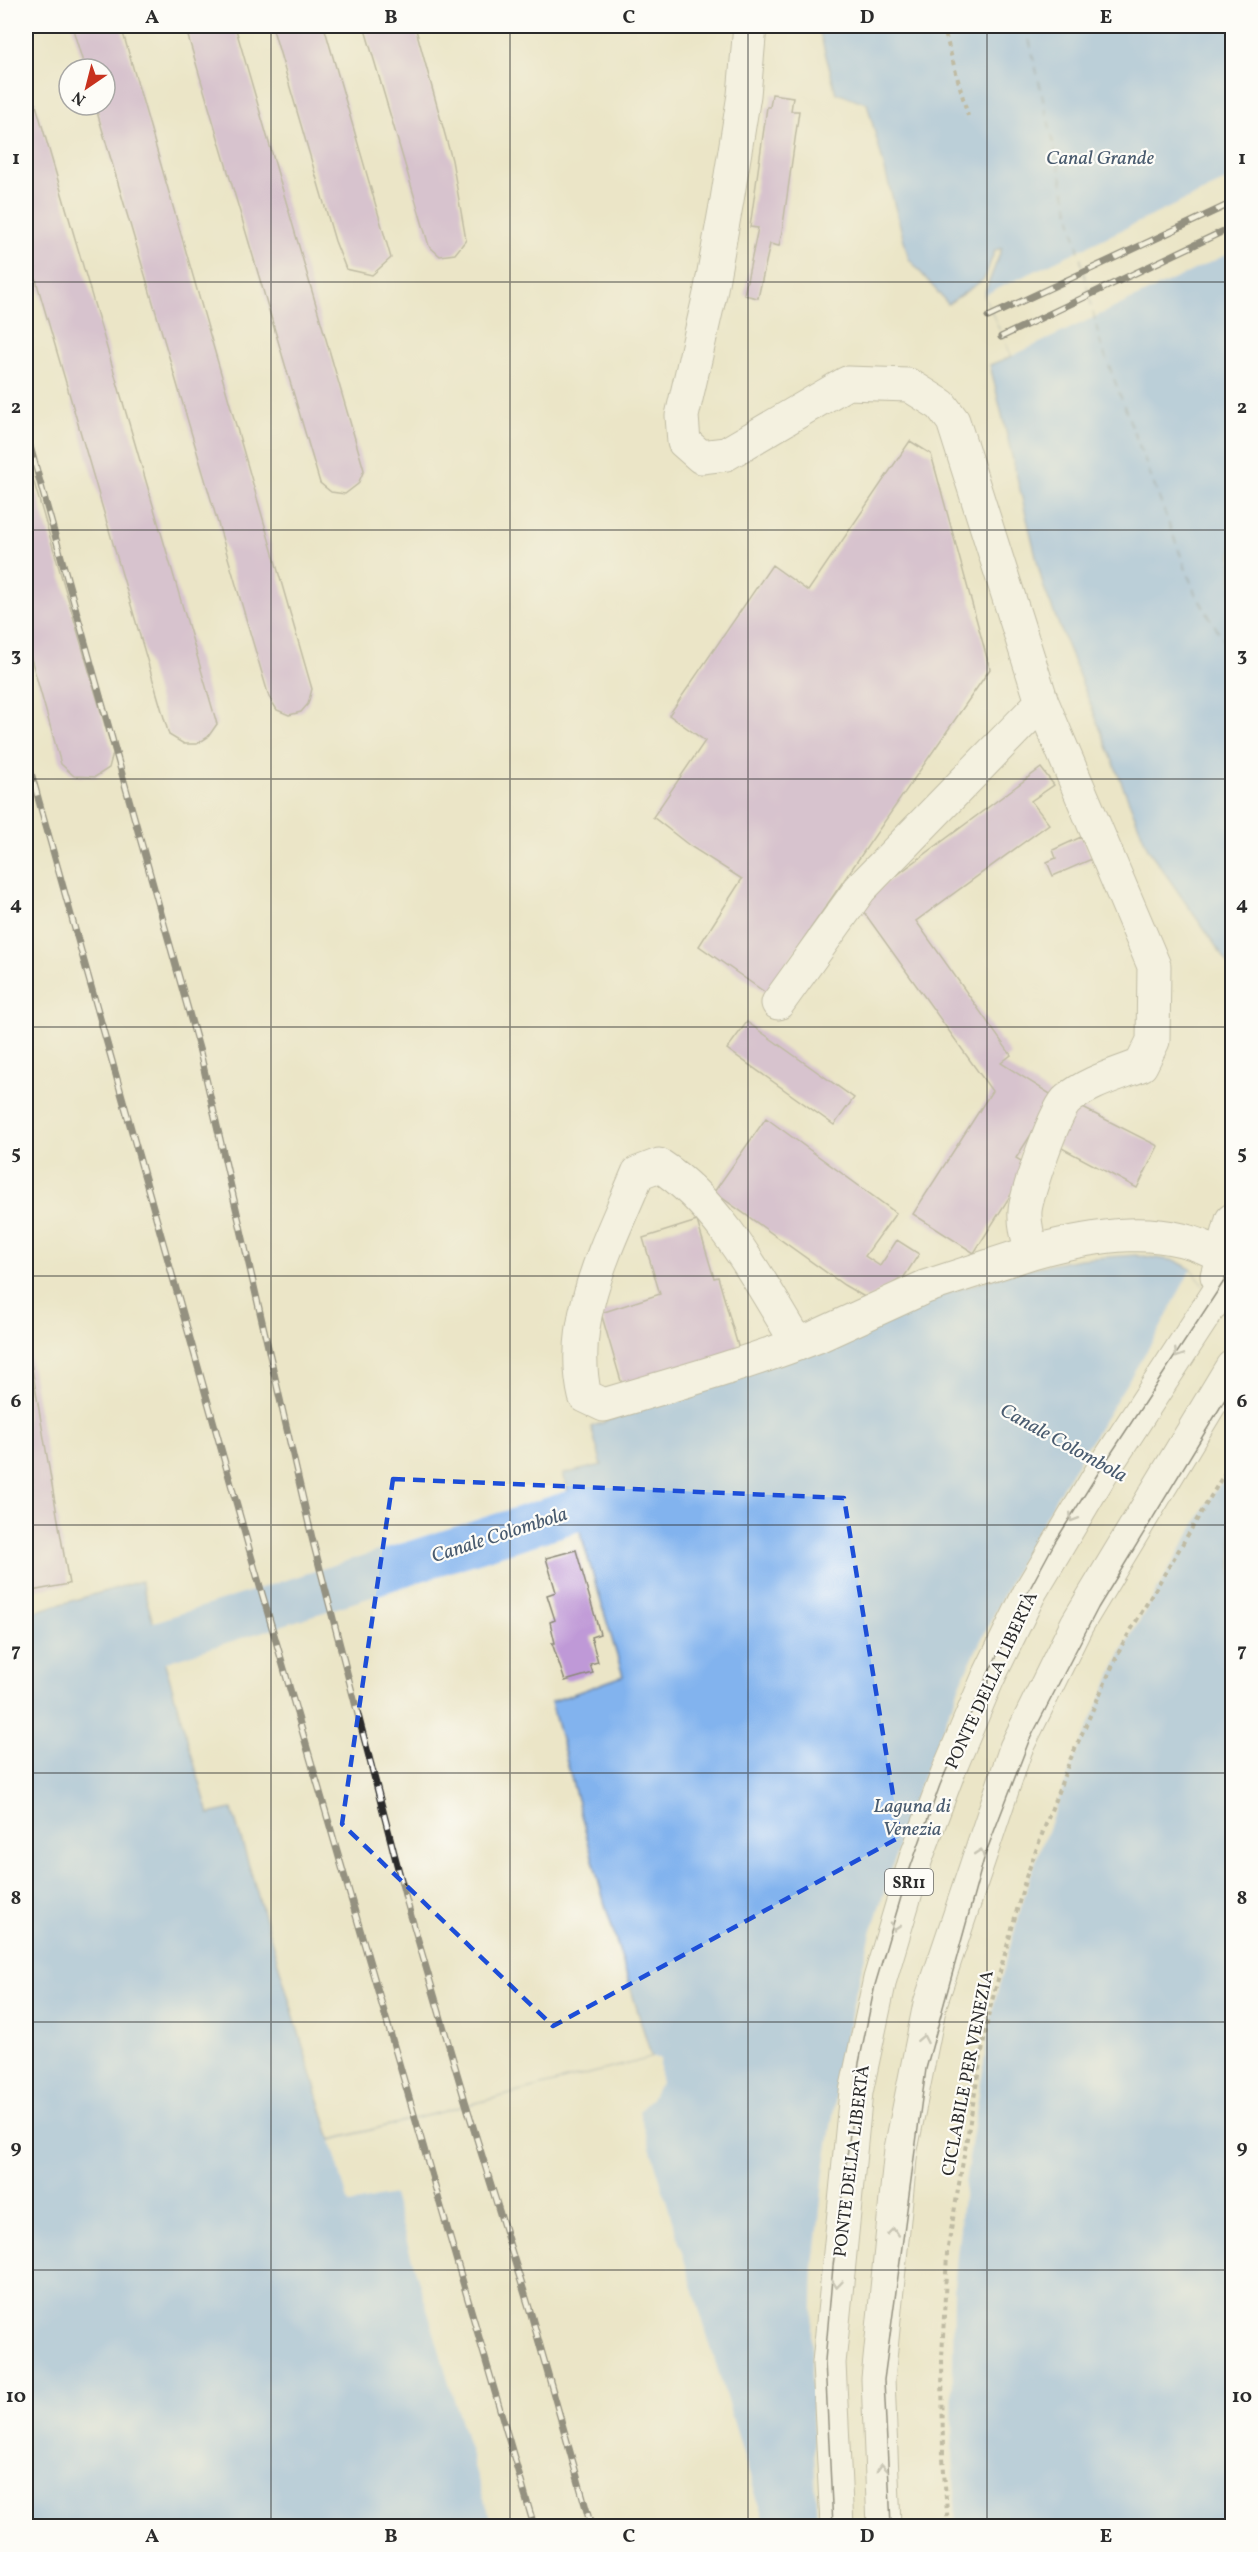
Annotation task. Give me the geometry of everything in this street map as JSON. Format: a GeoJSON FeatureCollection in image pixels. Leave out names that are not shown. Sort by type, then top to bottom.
{"type":"FeatureCollection","features":[{"type":"Feature","properties":{"kind":"main road"},"geometry":{"type":"LineString","coordinates":[[750,26],[744,95],[727,200],[710,294],[682,416],[684,442],[701,457],[726,454],[847,383],[909,385],[941,405],[953,422],[1042,702],[1154,966],[1153,1041],[1141,1065],[1086,1086],[1064,1102],[1049,1136],[1025,1209],[1025,1221],[1032,1252]]}},
{"type":"Feature","properties":{"kind":"main road"},"geometry":{"type":"LineString","coordinates":[[778,1004],[861,889],[1042,702]]}},
{"type":"Feature","properties":{"kind":"main road"},"geometry":{"type":"LineString","coordinates":[[798,1344],[745,1257],[711,1212],[677,1177],[659,1165],[638,1173],[586,1305],[581,1377],[585,1396],[604,1405],[736,1366],[798,1344],[925,1287],[1032,1252],[1098,1236],[1157,1236],[1196,1242],[1227,1264]]}},
{"type":"Feature","properties":{"kind":"main road","name":"PONTE DELLA LIBERTÀ"},"geometry":{"type":"LineString","coordinates":[[837,2526],[829,2363],[856,2092],[880,1979],[916,1858],[949,1770],[988,1678],[1030,1592],[1073,1518],[1209,1305],[1227,1264],[1233,1220]]}},
{"type":"Feature","properties":{"kind":"main road"},"geometry":{"type":"LineString","coordinates":[[884,2526],[878,2379],[902,2149],[930,2004],[1016,1748],[1077,1624],[1233,1366]]}},
{"type":"Feature","properties":{"kind":"path"},"geometry":{"type":"LineString","coordinates":[[943,26],[969,116]]}},
{"type":"Feature","properties":{"kind":"path","name":"CICLABILE PER VENEZIA"},"geometry":{"type":"LineString","coordinates":[[948,2526],[943,2458],[942,2358],[946,2253],[992,2001],[1026,1877],[1070,1760],[1122,1645],[1233,1461]]}},
{"type":"Feature","properties":{"kind":"highlighted area"},"geometry":{"type":"Polygon","coordinates":[[[393,1479],[844,1498],[900,1837],[553,2026],[342,1824],[393,1479]]]}},
{"type":"Feature","properties":{"kind":"water","name":"Canal Grande"},"geometry":{"type":"Polygon","coordinates":[[[818,26],[1232,26],[1232,969],[1148,849],[1043,585],[990,365],[1012,356],[984,295],[1002,248],[995,250],[984,279],[948,304],[909,259],[867,103],[836,93],[818,26]]]}},
{"type":"Feature","properties":{"kind":"water","name":"Laguna di Venezia"},"geometry":{"type":"Polygon","coordinates":[[[1136,1255],[1176,1261],[1191,1269],[1232,1327],[1232,2526],[26,2526],[26,1614],[141,1581],[209,1814],[232,1809],[331,2140],[652,2058],[604,1901],[551,1702],[623,1676],[563,1474],[602,1465],[591,1427],[950,1292],[1020,1270],[1081,1259],[1136,1255]]]}},
{"type":"Feature","properties":{"kind":"pier"},"geometry":{"type":"Polygon","coordinates":[[[1232,178],[1232,252],[1012,356],[984,295],[1232,178]]]}},
{"type":"Feature","properties":{"kind":"pier"},"geometry":{"type":"Polygon","coordinates":[[[1191,1269],[1232,1327],[1232,1465],[1206,1505],[1123,1649],[1076,1754],[1029,1879],[992,2010],[963,2196],[954,2285],[952,2430],[956,2526],[817,2526],[811,2373],[814,2267],[825,2163],[841,2067],[855,1994],[872,1930],[913,1802],[965,1673],[1022,1558],[1057,1496],[1159,1331],[1191,1269]]]}},
{"type":"Feature","properties":{"kind":"pier"},"geometry":{"type":"Polygon","coordinates":[[[660,2058],[660,2083],[654,2095],[639,2111],[765,2526],[492,2526],[393,2195],[349,2204],[331,2141],[660,2058]]]}},
{"type":"Feature","properties":{"kind":"building"},"geometry":{"type":"Polygon","coordinates":[[[72,26],[121,26],[312,689],[308,704],[301,712],[289,715],[277,710],[269,697],[99,117],[117,117],[117,57],[81,57],[72,26]]]}},
{"type":"Feature","properties":{"kind":"building"},"geometry":{"type":"Polygon","coordinates":[[[185,26],[235,26],[364,470],[358,484],[345,494],[331,492],[320,483],[185,26]]]}},
{"type":"Feature","properties":{"kind":"building"},"geometry":{"type":"Polygon","coordinates":[[[272,26],[324,26],[391,258],[372,275],[346,269],[335,241],[272,26]]]}},
{"type":"Feature","properties":{"kind":"building"},"geometry":{"type":"Polygon","coordinates":[[[364,26],[415,26],[452,160],[466,240],[455,254],[440,256],[429,246],[364,26]]]}},
{"type":"Feature","properties":{"kind":"building"},"geometry":{"type":"Polygon","coordinates":[[[26,71],[217,724],[208,737],[197,744],[184,744],[169,735],[26,246],[26,71]]]}},
{"type":"Feature","properties":{"kind":"building"},"geometry":{"type":"Polygon","coordinates":[[[772,94],[793,97],[791,111],[799,111],[779,246],[770,244],[758,298],[744,295],[758,228],[750,227],[767,107],[770,107],[772,94]]]}},
{"type":"Feature","properties":{"kind":"building"},"geometry":{"type":"Polygon","coordinates":[[[910,441],[931,454],[990,669],[766,993],[699,946],[742,879],[690,846],[653,817],[705,741],[669,715],[772,565],[808,591],[910,441]]]}},
{"type":"Feature","properties":{"kind":"building"},"geometry":{"type":"Polygon","coordinates":[[[26,455],[113,753],[109,768],[95,777],[74,776],[61,764],[26,641],[26,455]]]}},
{"type":"Feature","properties":{"kind":"building"},"geometry":{"type":"Polygon","coordinates":[[[26,758],[31,774],[26,787],[26,758]]]}},
{"type":"Feature","properties":{"kind":"building"},"geometry":{"type":"Polygon","coordinates":[[[1041,768],[1054,785],[1031,801],[1049,824],[916,921],[1011,1055],[1001,1063],[1055,1097],[1016,1158],[1029,1166],[974,1253],[913,1214],[992,1091],[858,904],[1041,768]]]}},
{"type":"Feature","properties":{"kind":"building"},"geometry":{"type":"Polygon","coordinates":[[[1081,837],[1092,859],[1053,876],[1047,862],[1056,858],[1053,850],[1081,837]]]}},
{"type":"Feature","properties":{"kind":"building"},"geometry":{"type":"Polygon","coordinates":[[[747,1022],[854,1098],[834,1125],[727,1049],[747,1022]]]}},
{"type":"Feature","properties":{"kind":"building"},"geometry":{"type":"Polygon","coordinates":[[[1077,1105],[1158,1146],[1137,1188],[1056,1145],[1077,1105]]]}},
{"type":"Feature","properties":{"kind":"building"},"geometry":{"type":"Polygon","coordinates":[[[766,1118],[896,1213],[865,1256],[880,1266],[897,1240],[919,1254],[902,1280],[900,1279],[868,1299],[844,1285],[714,1192],[766,1118]]]}},
{"type":"Feature","properties":{"kind":"building"},"geometry":{"type":"Polygon","coordinates":[[[697,1221],[714,1278],[718,1277],[740,1353],[623,1388],[601,1313],[660,1294],[643,1238],[697,1221]]]}},
{"type":"Feature","properties":{"kind":"building"},"geometry":{"type":"Polygon","coordinates":[[[26,1334],[69,1584],[26,1592],[26,1334]]]}},
{"type":"Feature","properties":{"kind":"building"},"geometry":{"type":"Polygon","coordinates":[[[576,1550],[600,1634],[591,1637],[598,1662],[590,1664],[593,1673],[565,1681],[552,1643],[555,1643],[550,1622],[555,1620],[547,1595],[556,1592],[546,1558],[576,1550]]]}},
{"type":"Feature","properties":{"kind":"waterway","name":"Canale Colombola"},"geometry":{"type":"LineString","coordinates":[[108,1666],[116,1656],[627,1494]]}},
{"type":"Feature","properties":{"kind":"ferry route"},"geometry":{"type":"LineString","coordinates":[[1026,26],[1100,342],[1195,593],[1232,654]]}},
{"type":"Feature","properties":{"kind":"tram line"},"geometry":{"type":"LineString","coordinates":[[833,2526],[825,2361],[833,2266],[859,2063],[875,1985],[907,1877],[940,1785],[986,1678],[1028,1592],[1055,1542],[1097,1475],[1232,1269]]}},
{"type":"Feature","properties":{"kind":"tram line"},"geometry":{"type":"LineString","coordinates":[[891,2526],[884,2380],[926,2069],[985,1855],[1029,1741],[1098,1608],[1232,1388]]}},
{"type":"Feature","properties":{"kind":"railway"},"geometry":{"type":"LineString","coordinates":[[988,317],[1232,203]]}},
{"type":"Feature","properties":{"kind":"railway"},"geometry":{"type":"LineString","coordinates":[[1001,337],[1232,227]]}},
{"type":"Feature","properties":{"kind":"railway"},"geometry":{"type":"LineString","coordinates":[[26,432],[200,1052],[312,1538],[406,1899],[531,2314],[591,2526]]}},
{"type":"Feature","properties":{"kind":"railway"},"geometry":{"type":"LineString","coordinates":[[26,755],[252,1559],[534,2526]]}}]}
